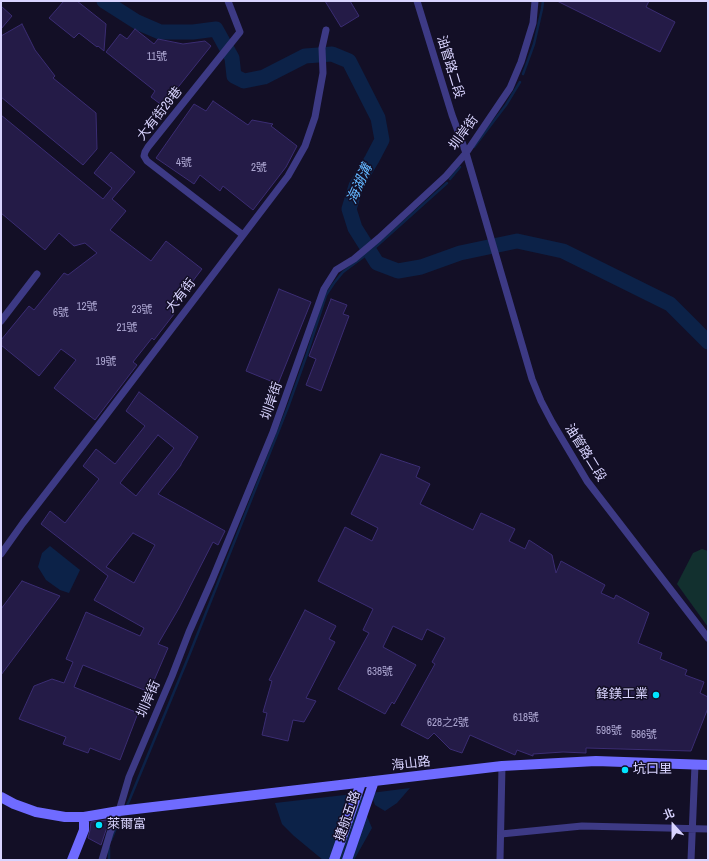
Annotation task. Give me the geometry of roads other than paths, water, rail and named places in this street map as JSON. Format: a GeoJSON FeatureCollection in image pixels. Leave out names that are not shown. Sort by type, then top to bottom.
{"type":"FeatureCollection","features":[{"type":"Feature","properties":{"kind":"main road","name":"海山路"},"geometry":{"type":"LineString","coordinates":[[1,797],[14,804],[36,812],[65,817],[84,817],[119,811],[502,766],[596,761],[708,765]]}},
{"type":"Feature","properties":{"kind":"main road","name":"捷航五路"},"geometry":{"type":"LineString","coordinates":[[347,860],[374,781]]}},
{"type":"Feature","properties":{"kind":"main road","name":"捷航五路"},"geometry":{"type":"LineString","coordinates":[[334,860],[360,783]]}},
{"type":"Feature","properties":{"kind":"main road"},"geometry":{"type":"LineString","coordinates":[[72,860],[84,830],[84,817]]}},
{"type":"Feature","properties":{"kind":"street","name":"大有街29巷"},"geometry":{"type":"LineString","coordinates":[[228,1],[240,32],[148,146],[144,156],[147,161],[243,236]]}},
{"type":"Feature","properties":{"kind":"street","name":"油管路二段"},"geometry":{"type":"LineString","coordinates":[[417,1],[452,115],[466,153],[532,379],[541,401],[552,422],[590,484],[708,638]]}},
{"type":"Feature","properties":{"kind":"street","name":"圳岸街"},"geometry":{"type":"LineString","coordinates":[[102,860],[110,833],[119,811],[128,777],[172,676],[188,632],[212,580],[273,432],[324,289],[336,270],[354,259],[379,238],[446,176],[466,153],[510,88],[521,62],[533,23],[535,1]]}},
{"type":"Feature","properties":{"kind":"street","name":"大有街"},"geometry":{"type":"LineString","coordinates":[[1,554],[96,426],[288,176],[305,146],[315,117],[323,73],[322,48],[326,30]]}},
{"type":"Feature","properties":{"kind":"street"},"geometry":{"type":"LineString","coordinates":[[1,321],[37,274]]}},
{"type":"Feature","properties":{"kind":"street"},"geometry":{"type":"LineString","coordinates":[[691,860],[695,765]]}},
{"type":"Feature","properties":{"kind":"street"},"geometry":{"type":"LineString","coordinates":[[500,860],[502,766]]}},
{"type":"Feature","properties":{"kind":"street"},"geometry":{"type":"LineString","coordinates":[[501,834],[582,826],[708,829]]}},
{"type":"Feature","properties":{"kind":"water"},"geometry":{"type":"Polygon","coordinates":[[[50,546],[80,570],[69,593],[60,590],[46,580],[38,567],[42,553],[50,546]]]}},
{"type":"Feature","properties":{"kind":"water"},"geometry":{"type":"Polygon","coordinates":[[[410,788],[397,803],[385,811],[375,805],[371,793],[410,788]]]}},
{"type":"Feature","properties":{"kind":"water"},"geometry":{"type":"Polygon","coordinates":[[[362,793],[366,814],[372,828],[354,860],[323,860],[282,824],[275,803],[362,793]]]}},
{"type":"Feature","properties":{"kind":"waterway","name":"海湖溝"},"geometry":{"type":"LineString","coordinates":[[104,1],[137,22],[160,32],[193,32],[216,29],[232,58],[234,76],[244,81],[264,77],[305,56],[332,54],[349,61],[378,118],[382,140],[356,186],[349,209],[355,228],[377,263],[398,271],[421,267],[460,253],[517,241],[563,251],[670,304],[708,342]]}},
{"type":"Feature","properties":{"kind":"waterway"},"geometry":{"type":"LineString","coordinates":[[523,74],[534,44],[543,1]]}},
{"type":"Feature","properties":{"kind":"waterway"},"geometry":{"type":"LineString","coordinates":[[474,147],[506,105],[520,82]]}},
{"type":"Feature","properties":{"kind":"waterway"},"geometry":{"type":"LineString","coordinates":[[450,179],[460,167]]}},
{"type":"Feature","properties":{"kind":"waterway"},"geometry":{"type":"LineString","coordinates":[[126,807],[188,658],[288,407],[326,295],[343,272],[370,252],[447,183]]}},
{"type":"Feature","properties":{"kind":"waterway"},"geometry":{"type":"LineString","coordinates":[[111,840],[116,828]]}},
{"type":"Feature","properties":{"kind":"waterway"},"geometry":{"type":"LineString","coordinates":[[109,847],[109,860]]}},
{"type":"Feature","properties":{"kind":"place","name":"鋒鎂工業"},"geometry":{"type":"Point","coordinates":[656,695]}},
{"type":"Feature","properties":{"kind":"place","name":"坑口里"},"geometry":{"type":"Point","coordinates":[625,770]}},
{"type":"Feature","properties":{"kind":"place","name":"萊爾富"},"geometry":{"type":"Point","coordinates":[99,825]}}]}
